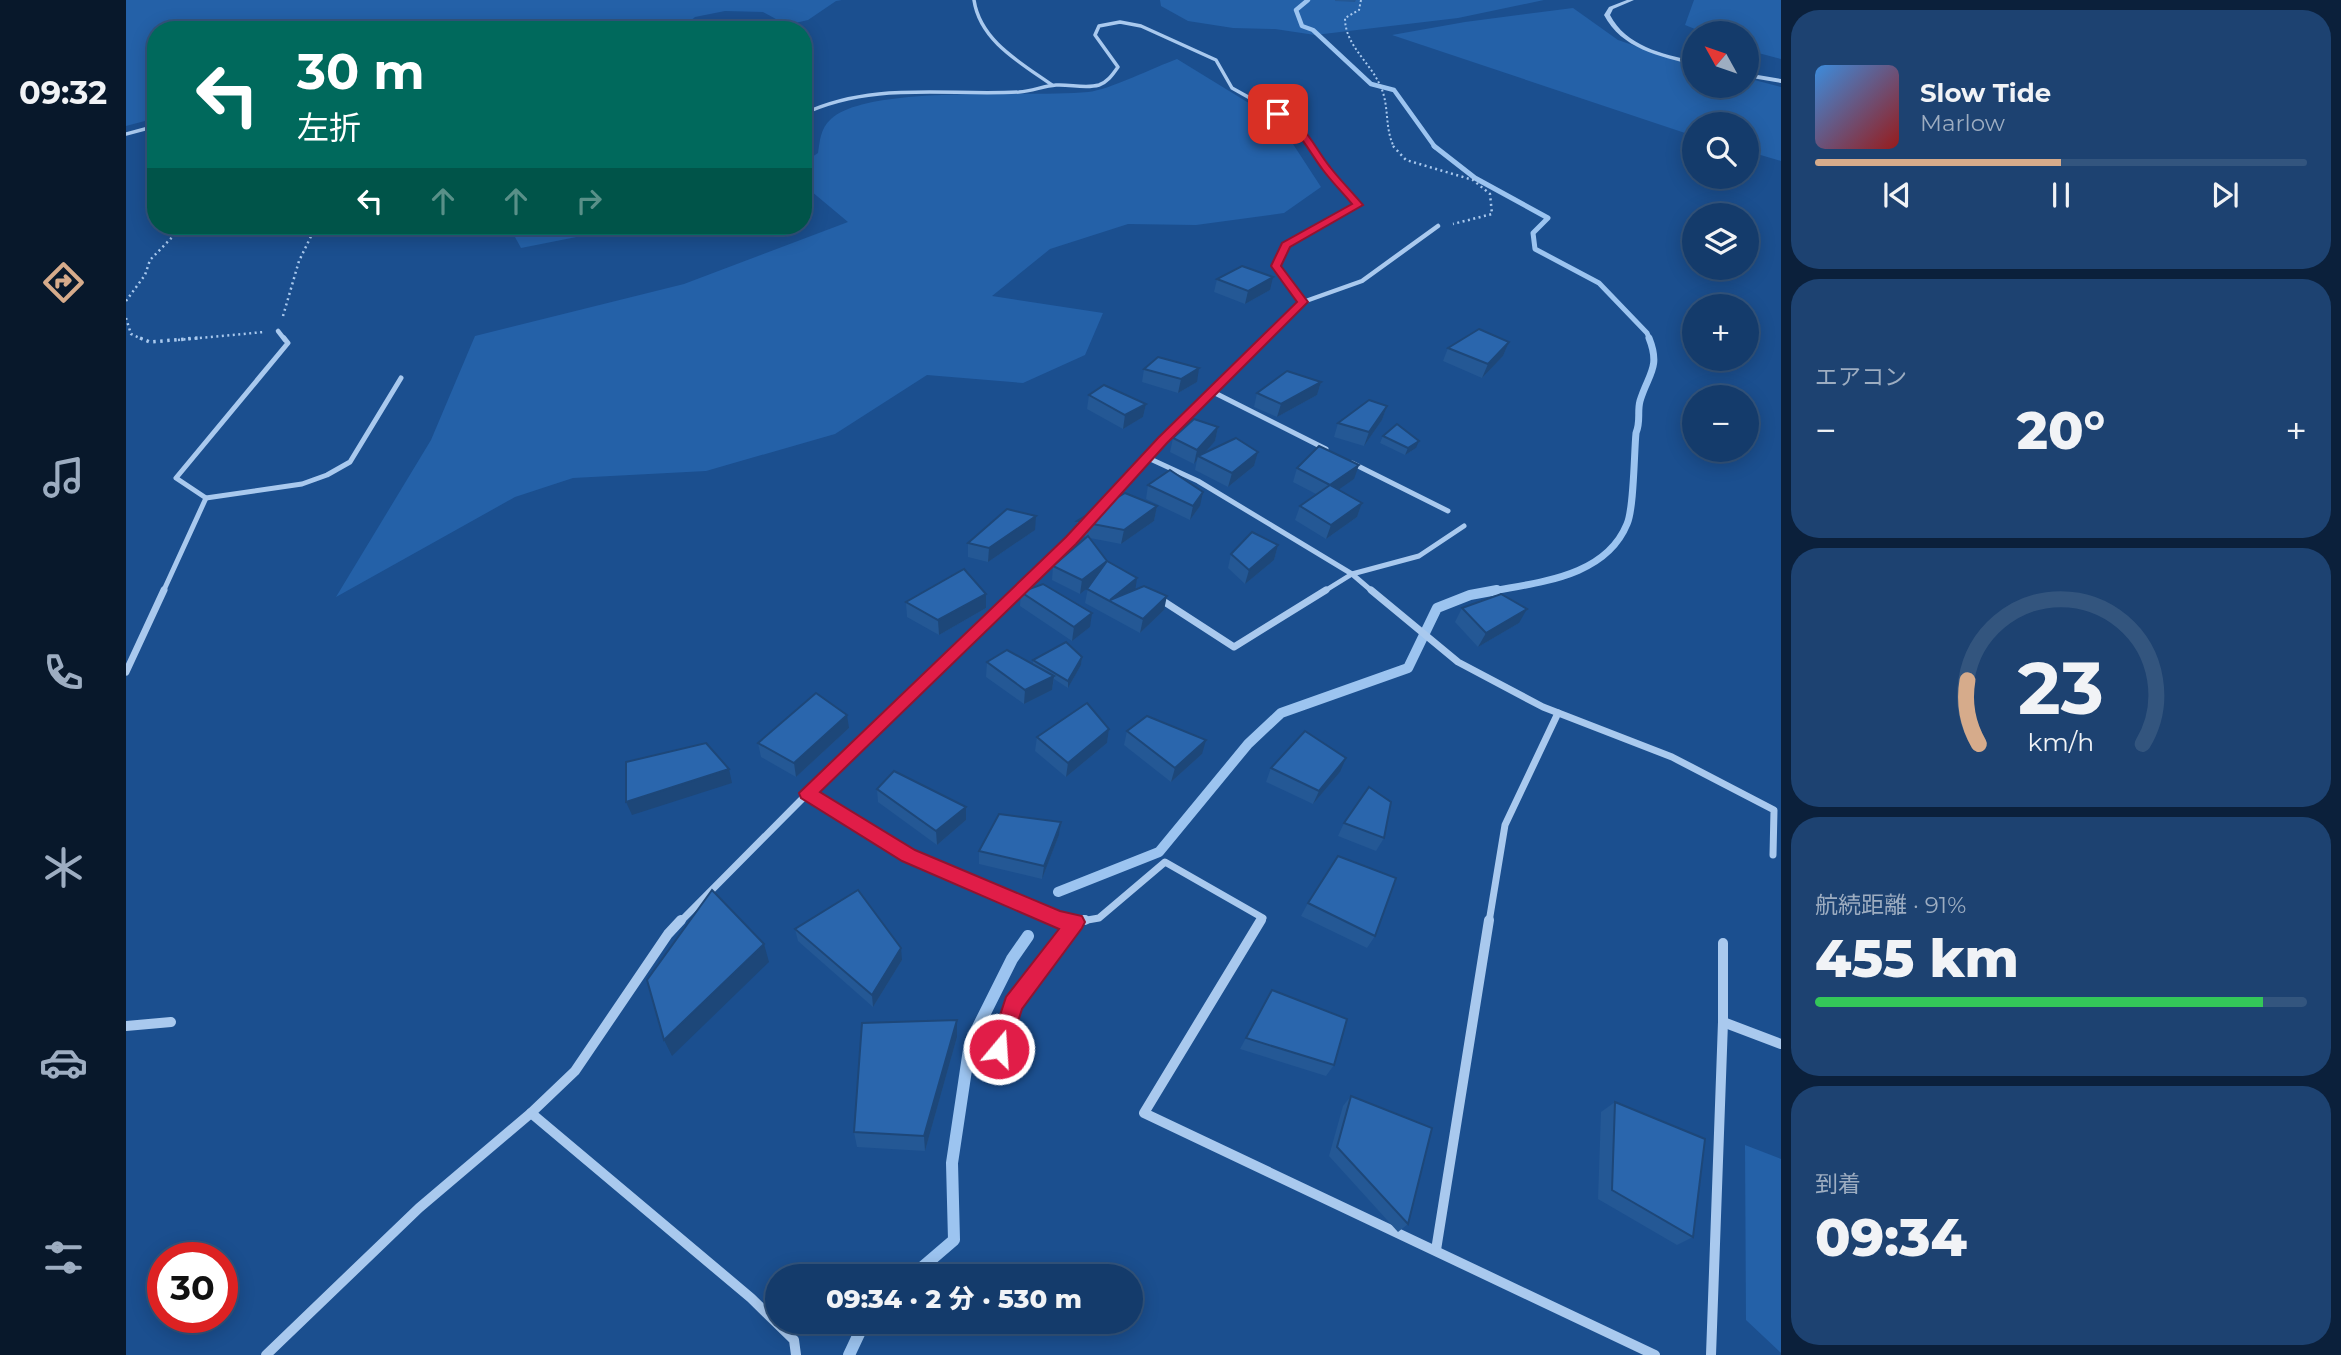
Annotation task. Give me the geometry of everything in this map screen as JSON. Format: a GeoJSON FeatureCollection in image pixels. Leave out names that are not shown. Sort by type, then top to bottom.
{"type":"FeatureCollection","features":[{"type":"Feature","properties":{"kind":"street"},"geometry":{"type":"LineString","coordinates":[[974,0],[973,8],[978,21],[991,37],[1007,53],[1052,85]]}},
{"type":"Feature","properties":{"kind":"street"},"geometry":{"type":"LineString","coordinates":[[1631,0],[1611,8],[1607,15],[1617,31],[1648,49],[1682,60]]}},
{"type":"Feature","properties":{"kind":"street"},"geometry":{"type":"LineString","coordinates":[[812,108],[882,93],[1019,92],[1052,85],[1098,86],[1110,80],[1118,67],[1095,35],[1098,26],[1120,22],[1141,26],[1216,60],[1232,88],[1291,121],[1308,138],[1325,166],[1358,205],[1286,245],[1276,266],[1303,302]]}},
{"type":"Feature","properties":{"kind":"street"},"geometry":{"type":"LineString","coordinates":[[1759,77],[1781,81]]}},
{"type":"Feature","properties":{"kind":"street"},"geometry":{"type":"LineString","coordinates":[[126,134],[147,128]]}},
{"type":"Feature","properties":{"kind":"street"},"geometry":{"type":"LineString","coordinates":[[1093,516],[1210,391],[1303,302],[1362,281],[1438,226]]}},
{"type":"Feature","properties":{"kind":"street"},"geometry":{"type":"LineString","coordinates":[[278,331],[288,343],[176,478],[206,498],[302,485],[350,462],[401,378]]}},
{"type":"Feature","properties":{"kind":"street"},"geometry":{"type":"LineString","coordinates":[[1210,391],[1329,451]]}},
{"type":"Feature","properties":{"kind":"street"},"geometry":{"type":"LineString","coordinates":[[1146,457],[1198,481],[1352,573],[1458,662],[1558,713],[1672,757],[1774,810],[1773,855]]}},
{"type":"Feature","properties":{"kind":"street"},"geometry":{"type":"LineString","coordinates":[[1341,457],[1448,512]]}},
{"type":"Feature","properties":{"kind":"street"},"geometry":{"type":"LineString","coordinates":[[126,672],[206,498]]}},
{"type":"Feature","properties":{"kind":"street"},"geometry":{"type":"LineString","coordinates":[[266,1355],[419,1208],[531,1113],[575,1071],[668,934],[808,793],[1084,526]]}},
{"type":"Feature","properties":{"kind":"street"},"geometry":{"type":"LineString","coordinates":[[1154,595],[1234,647],[1352,573],[1419,556],[1464,526]]}},
{"type":"Feature","properties":{"kind":"street"},"geometry":{"type":"LineString","coordinates":[[1071,540],[1079,545]]}},
{"type":"Feature","properties":{"kind":"street"},"geometry":{"type":"LineString","coordinates":[[1436,1250],[1505,825],[1558,713]]}},
{"type":"Feature","properties":{"kind":"street"},"geometry":{"type":"LineString","coordinates":[[808,793],[908,855],[1058,920],[1076,922],[1099,918],[1165,862],[1264,918],[1144,1113],[1655,1355]]}},
{"type":"Feature","properties":{"kind":"street"},"geometry":{"type":"LineString","coordinates":[[999,1049],[1013,1004],[1076,922]]}},
{"type":"Feature","properties":{"kind":"street"},"geometry":{"type":"LineString","coordinates":[[1711,1355],[1723,1022],[1723,943]]}},
{"type":"Feature","properties":{"kind":"street"},"geometry":{"type":"LineString","coordinates":[[126,1026],[171,1022]]}},
{"type":"Feature","properties":{"kind":"street"},"geometry":{"type":"LineString","coordinates":[[1723,1022],[1781,1044]]}},
{"type":"Feature","properties":{"kind":"street"},"geometry":{"type":"LineString","coordinates":[[531,1113],[751,1298],[794,1340],[796,1355]]}},
{"type":"Feature","properties":{"kind":"path"},"geometry":{"type":"LineString","coordinates":[[1361,0],[1359,10],[1345,18],[1345,32],[1380,87],[1389,117],[1386,130],[1394,147],[1406,160],[1473,180],[1490,194],[1492,214],[1465,223],[1438,226]]}},
{"type":"Feature","properties":{"kind":"path"},"geometry":{"type":"LineString","coordinates":[[126,301],[145,275],[150,260],[174,235]]}},
{"type":"Feature","properties":{"kind":"path"},"geometry":{"type":"LineString","coordinates":[[126,318],[131,334],[150,342],[278,331],[299,261],[312,235]]}},
{"type":"Feature","properties":{"kind":"shaded area"},"geometry":{"type":"Polygon","coordinates":[[[126,0],[842,0],[804,21],[780,21],[763,12],[725,11],[695,17],[690,21],[147,21],[147,120],[126,126],[126,0]]]}},
{"type":"Feature","properties":{"kind":"shaded area"},"geometry":{"type":"Polygon","coordinates":[[[1160,0],[1544,0],[1458,18],[1315,35],[1188,21],[1161,6],[1160,0]]]}},
{"type":"Feature","properties":{"kind":"shaded area"},"geometry":{"type":"Polygon","coordinates":[[[1694,0],[1781,0],[1781,59],[1759,53],[1759,21],[1686,21],[1694,0]]]}},
{"type":"Feature","properties":{"kind":"shaded area"},"geometry":{"type":"Polygon","coordinates":[[[1573,8],[1618,40],[1682,62],[1682,98],[1759,98],[1759,81],[1781,87],[1781,161],[1759,155],[1759,112],[1682,112],[1682,132],[1392,35],[1573,8]]]}},
{"type":"Feature","properties":{"kind":"shaded area"},"geometry":{"type":"Polygon","coordinates":[[[1177,59],[1278,121],[1321,187],[1284,213],[1196,225],[1128,224],[1050,249],[992,296],[1103,313],[1085,355],[1023,383],[927,375],[835,434],[706,471],[573,478],[515,497],[336,597],[431,440],[475,336],[684,284],[848,222],[812,192],[812,157],[818,153],[821,135],[827,123],[851,108],[915,97],[1088,92],[1120,83],[1177,59]]]}},
{"type":"Feature","properties":{"kind":"shaded area"},"geometry":{"type":"Polygon","coordinates":[[[514,235],[587,235],[521,248],[514,235]]]}},
{"type":"Feature","properties":{"kind":"shaded area"},"geometry":{"type":"Polygon","coordinates":[[[1745,1145],[1781,1159],[1781,1353],[1746,1320],[1745,1145]]]}},
{"type":"Feature","properties":{"kind":"building"},"geometry":{"type":"Polygon","coordinates":[[[1242,266],[1273,277],[1248,291],[1217,279],[1242,266]]]}},
{"type":"Feature","properties":{"kind":"building"},"geometry":{"type":"Polygon","coordinates":[[[1479,329],[1509,342],[1488,364],[1448,348],[1479,329]]]}},
{"type":"Feature","properties":{"kind":"building"},"geometry":{"type":"Polygon","coordinates":[[[1158,357],[1199,368],[1181,379],[1144,369],[1158,357]]]}},
{"type":"Feature","properties":{"kind":"building"},"geometry":{"type":"Polygon","coordinates":[[[1287,371],[1321,382],[1281,404],[1257,393],[1287,371]]]}},
{"type":"Feature","properties":{"kind":"building"},"geometry":{"type":"Polygon","coordinates":[[[1104,385],[1146,404],[1125,415],[1089,395],[1104,385]]]}},
{"type":"Feature","properties":{"kind":"building"},"geometry":{"type":"Polygon","coordinates":[[[1369,400],[1387,406],[1369,432],[1338,423],[1369,400]]]}},
{"type":"Feature","properties":{"kind":"building"},"geometry":{"type":"Polygon","coordinates":[[[1194,419],[1218,427],[1197,450],[1173,438],[1194,419]]]}},
{"type":"Feature","properties":{"kind":"building"},"geometry":{"type":"Polygon","coordinates":[[[1397,424],[1419,441],[1408,448],[1383,436],[1397,424]]]}},
{"type":"Feature","properties":{"kind":"building"},"geometry":{"type":"Polygon","coordinates":[[[1236,438],[1258,452],[1232,473],[1198,456],[1236,438]]]}},
{"type":"Feature","properties":{"kind":"building"},"geometry":{"type":"Polygon","coordinates":[[[1319,446],[1359,465],[1330,485],[1297,468],[1319,446]]]}},
{"type":"Feature","properties":{"kind":"building"},"geometry":{"type":"Polygon","coordinates":[[[1170,470],[1203,492],[1193,506],[1148,485],[1170,470]]]}},
{"type":"Feature","properties":{"kind":"building"},"geometry":{"type":"Polygon","coordinates":[[[1330,485],[1362,503],[1331,525],[1300,506],[1330,485]]]}},
{"type":"Feature","properties":{"kind":"building"},"geometry":{"type":"Polygon","coordinates":[[[1125,493],[1157,506],[1124,530],[1077,521],[1125,493]]]}},
{"type":"Feature","properties":{"kind":"building"},"geometry":{"type":"Polygon","coordinates":[[[1007,509],[1036,516],[989,548],[968,543],[1007,509]]]}},
{"type":"Feature","properties":{"kind":"building"},"geometry":{"type":"Polygon","coordinates":[[[1252,532],[1278,545],[1249,570],[1231,554],[1252,532]]]}},
{"type":"Feature","properties":{"kind":"building"},"geometry":{"type":"Polygon","coordinates":[[[1088,536],[1107,561],[1082,580],[1053,566],[1088,536]]]}},
{"type":"Feature","properties":{"kind":"building"},"geometry":{"type":"Polygon","coordinates":[[[1107,561],[1137,578],[1110,600],[1144,586],[1167,596],[1143,619],[1087,589],[1107,561]]]}},
{"type":"Feature","properties":{"kind":"building"},"geometry":{"type":"Polygon","coordinates":[[[964,569],[986,594],[938,620],[906,602],[964,569]]]}},
{"type":"Feature","properties":{"kind":"building"},"geometry":{"type":"Polygon","coordinates":[[[1043,584],[1092,613],[1074,627],[1021,592],[1043,584]]]}},
{"type":"Feature","properties":{"kind":"building"},"geometry":{"type":"Polygon","coordinates":[[[1501,594],[1527,609],[1486,633],[1462,608],[1501,594]]]}},
{"type":"Feature","properties":{"kind":"building"},"geometry":{"type":"Polygon","coordinates":[[[1066,642],[1082,657],[1068,681],[1033,660],[1066,642]]]}},
{"type":"Feature","properties":{"kind":"building"},"geometry":{"type":"Polygon","coordinates":[[[1007,650],[1054,676],[1025,690],[987,662],[1007,650]]]}},
{"type":"Feature","properties":{"kind":"building"},"geometry":{"type":"Polygon","coordinates":[[[816,693],[847,715],[794,763],[758,743],[816,693]]]}},
{"type":"Feature","properties":{"kind":"building"},"geometry":{"type":"Polygon","coordinates":[[[1087,703],[1109,729],[1068,763],[1037,737],[1087,703]]]}},
{"type":"Feature","properties":{"kind":"building"},"geometry":{"type":"Polygon","coordinates":[[[1147,716],[1206,740],[1175,768],[1127,731],[1147,716]]]}},
{"type":"Feature","properties":{"kind":"building"},"geometry":{"type":"Polygon","coordinates":[[[1305,731],[1346,758],[1319,791],[1271,768],[1305,731]]]}},
{"type":"Feature","properties":{"kind":"building"},"geometry":{"type":"Polygon","coordinates":[[[706,743],[729,769],[626,802],[626,762],[706,743]]]}},
{"type":"Feature","properties":{"kind":"building"},"geometry":{"type":"Polygon","coordinates":[[[894,771],[966,807],[936,831],[877,789],[894,771]]]}},
{"type":"Feature","properties":{"kind":"building"},"geometry":{"type":"Polygon","coordinates":[[[1369,787],[1391,802],[1384,838],[1344,823],[1369,787]]]}},
{"type":"Feature","properties":{"kind":"building"},"geometry":{"type":"Polygon","coordinates":[[[999,814],[1061,822],[1044,866],[979,851],[999,814]]]}},
{"type":"Feature","properties":{"kind":"building"},"geometry":{"type":"Polygon","coordinates":[[[1338,856],[1396,878],[1375,936],[1308,903],[1338,856]]]}},
{"type":"Feature","properties":{"kind":"building"},"geometry":{"type":"Polygon","coordinates":[[[712,890],[764,944],[664,1040],[647,980],[712,890]]]}},
{"type":"Feature","properties":{"kind":"building"},"geometry":{"type":"Polygon","coordinates":[[[858,890],[901,948],[872,995],[795,929],[858,890]]]}},
{"type":"Feature","properties":{"kind":"building"},"geometry":{"type":"Polygon","coordinates":[[[1272,990],[1347,1019],[1334,1065],[1246,1038],[1272,990]]]}},
{"type":"Feature","properties":{"kind":"building"},"geometry":{"type":"Polygon","coordinates":[[[957,1020],[924,1136],[854,1132],[862,1023],[957,1020]]]}},
{"type":"Feature","properties":{"kind":"building"},"geometry":{"type":"Polygon","coordinates":[[[1351,1096],[1432,1128],[1408,1224],[1337,1147],[1351,1096]]]}},
{"type":"Feature","properties":{"kind":"building"},"geometry":{"type":"Polygon","coordinates":[[[1615,1102],[1705,1139],[1693,1237],[1612,1190],[1615,1102]]]}},
{"type":"Feature","properties":{"kind":"waterway"},"geometry":{"type":"LineString","coordinates":[[1308,0],[1296,10],[1302,26],[1313,30],[1371,84],[1394,90],[1435,146]]}},
{"type":"Feature","properties":{"kind":"waterway"},"geometry":{"type":"LineString","coordinates":[[1435,146],[1475,178],[1548,218],[1533,233],[1535,249],[1599,283],[1647,333],[1650,340]]}},
{"type":"Feature","properties":{"kind":"waterway"},"geometry":{"type":"LineString","coordinates":[[1488,592],[1568,575],[1603,556],[1617,542],[1629,517],[1639,405],[1654,364],[1649,338]]}},
{"type":"Feature","properties":{"kind":"waterway"},"geometry":{"type":"LineString","coordinates":[[1058,892],[1159,852],[1248,744],[1281,713],[1408,668],[1437,608],[1470,595],[1497,590]]}},
{"type":"Feature","properties":{"kind":"waterway"},"geometry":{"type":"LineString","coordinates":[[926,1264],[954,1240],[952,1163],[970,1043],[1012,959],[1028,936]]}},
{"type":"Feature","properties":{"kind":"waterway"},"geometry":{"type":"LineString","coordinates":[[849,1355],[859,1334]]}},
{"type":"Feature","properties":{"kind":"route"},"geometry":{"type":"LineString","coordinates":[[999,1049],[1013,1004],[1076,922],[1058,920],[908,855],[808,793],[1071,540],[1210,391],[1303,302],[1276,266],[1286,245],[1358,205],[1325,166],[1308,138],[1291,121],[1278,114]]}}]}
